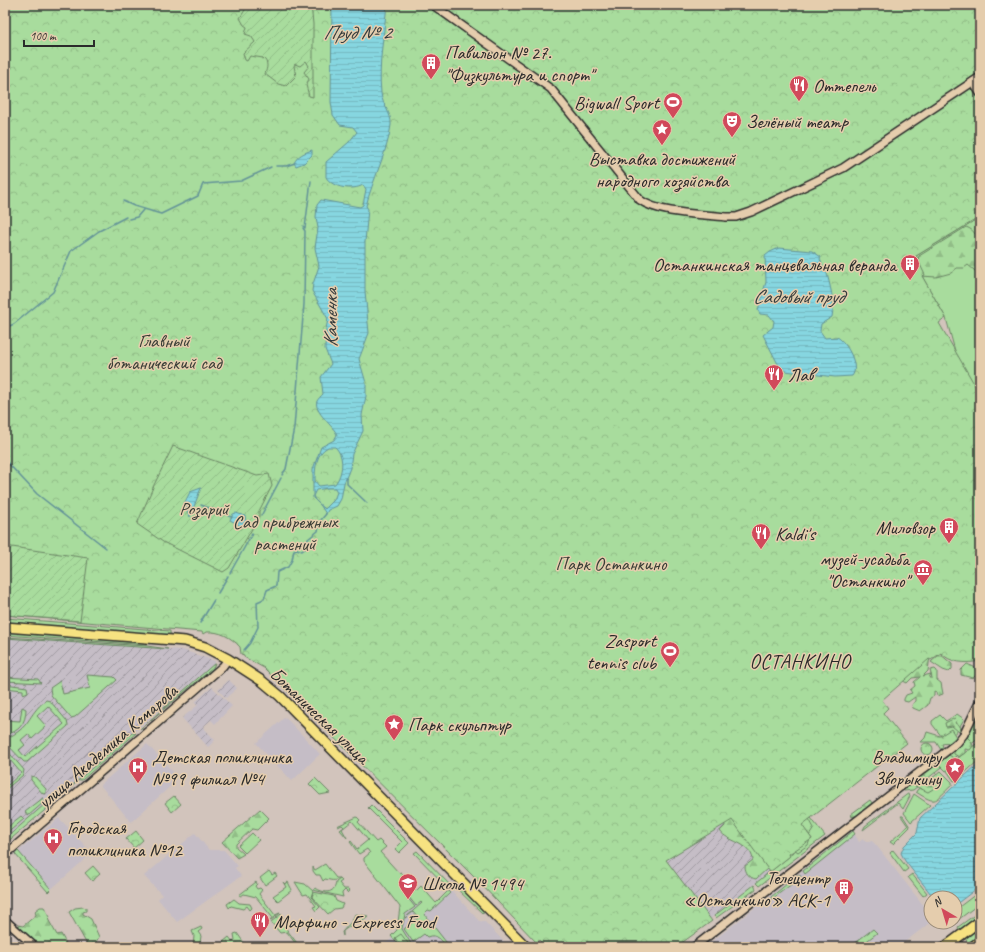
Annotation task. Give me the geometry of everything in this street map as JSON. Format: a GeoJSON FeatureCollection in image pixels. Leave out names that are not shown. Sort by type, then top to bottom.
{"type":"FeatureCollection","features":[{"type":"Feature","properties":{"kind":"main road","name":"Ботаническая улица"},"geometry":{"type":"LineString","coordinates":[[5,627],[175,640],[205,647],[228,659],[262,681],[280,696],[526,947]]}},
{"type":"Feature","properties":{"kind":"main road"},"geometry":{"type":"LineString","coordinates":[[948,945],[980,921]]}},
{"type":"Feature","properties":{"kind":"main road"},"geometry":{"type":"LineString","coordinates":[[972,947],[980,941]]}},
{"type":"Feature","properties":{"kind":"street"},"geometry":{"type":"LineString","coordinates":[[433,5],[553,90],[638,198],[651,206],[683,211],[733,217],[751,212],[843,168],[980,77]]}},
{"type":"Feature","properties":{"kind":"street"},"geometry":{"type":"LineString","coordinates":[[973,82],[980,93]]}},
{"type":"Feature","properties":{"kind":"street","name":"улица Академика Комарова"},"geometry":{"type":"LineString","coordinates":[[5,855],[218,670],[228,659]]}},
{"type":"Feature","properties":{"kind":"street"},"geometry":{"type":"LineString","coordinates":[[694,947],[960,740],[980,701]]}},
{"type":"Feature","properties":{"kind":"street"},"geometry":{"type":"LineString","coordinates":[[5,920],[35,947]]}},
{"type":"Feature","properties":{"kind":"street"},"geometry":{"type":"LineString","coordinates":[[948,945],[956,943],[961,947]]}},
{"type":"Feature","properties":{"kind":"shaded area"},"geometry":{"type":"Polygon","coordinates":[[[5,638],[183,650],[215,661],[215,663],[5,842],[5,638]]]}},
{"type":"Feature","properties":{"kind":"shaded area"},"geometry":{"type":"Polygon","coordinates":[[[229,680],[237,688],[226,698],[218,690],[229,680]]]}},
{"type":"Feature","properties":{"kind":"shaded area"},"geometry":{"type":"Polygon","coordinates":[[[212,687],[232,706],[215,724],[211,720],[203,727],[215,740],[208,747],[182,718],[198,705],[195,702],[212,687]]]}},
{"type":"Feature","properties":{"kind":"shaded area"},"geometry":{"type":"Polygon","coordinates":[[[285,717],[320,754],[292,781],[256,743],[285,717]]]}},
{"type":"Feature","properties":{"kind":"shaded area","name":"Детская поликлиника №99 филиал №4"},"geometry":{"type":"Polygon","coordinates":[[[147,744],[173,772],[175,782],[131,822],[100,785],[147,744]]]}},
{"type":"Feature","properties":{"kind":"shaded area","name":"Городская поликлиника №12"},"geometry":{"type":"Polygon","coordinates":[[[59,818],[92,853],[48,892],[15,854],[59,818]]]}},
{"type":"Feature","properties":{"kind":"shaded area"},"geometry":{"type":"Polygon","coordinates":[[[732,819],[770,872],[710,919],[666,860],[732,819]]]}},
{"type":"Feature","properties":{"kind":"shaded area"},"geometry":{"type":"Polygon","coordinates":[[[853,831],[859,842],[863,839],[868,842],[871,840],[876,845],[923,905],[923,928],[898,947],[705,947],[853,831]]]}},
{"type":"Feature","properties":{"kind":"shaded area"},"geometry":{"type":"Polygon","coordinates":[[[195,833],[209,850],[224,850],[238,866],[235,868],[241,876],[177,922],[158,899],[162,895],[144,876],[195,833]]]}},
{"type":"Feature","properties":{"kind":"shaded area"},"geometry":{"type":"Polygon","coordinates":[[[383,863],[415,892],[431,911],[452,891],[479,921],[485,922],[509,947],[383,947],[382,946],[399,933],[402,907],[383,863]]]}},
{"type":"Feature","properties":{"kind":"green space"},"geometry":{"type":"Polygon","coordinates":[[[5,5],[980,5],[980,217],[916,256],[925,275],[922,276],[946,318],[939,323],[980,394],[980,661],[954,661],[941,653],[931,660],[929,659],[882,700],[888,708],[883,713],[907,743],[802,825],[812,839],[789,854],[790,856],[770,872],[732,820],[666,860],[712,921],[676,947],[546,947],[539,940],[536,942],[478,881],[264,668],[244,657],[244,655],[241,654],[240,647],[233,640],[221,634],[211,632],[206,632],[203,634],[202,632],[5,615],[5,5]]]}},
{"type":"Feature","properties":{"kind":"green space"},"geometry":{"type":"Polygon","coordinates":[[[248,5],[311,5],[313,24],[313,97],[309,96],[306,85],[309,79],[304,72],[309,66],[306,61],[300,66],[295,64],[296,76],[286,86],[278,84],[265,74],[267,64],[263,58],[250,56],[247,61],[245,60],[243,53],[255,42],[251,36],[245,34],[247,27],[240,18],[248,5]]]}},
{"type":"Feature","properties":{"kind":"green space"},"geometry":{"type":"Polygon","coordinates":[[[980,217],[980,285],[977,288],[980,292],[978,297],[980,300],[980,442],[946,318],[922,276],[924,275],[916,256],[980,217]]]}},
{"type":"Feature","properties":{"kind":"green space"},"geometry":{"type":"Polygon","coordinates":[[[966,227],[972,230],[976,235],[980,247],[980,275],[968,265],[964,268],[957,268],[951,273],[936,277],[921,276],[916,267],[919,256],[966,227]]]}},
{"type":"Feature","properties":{"kind":"green space","name":"Розарий"},"geometry":{"type":"Polygon","coordinates":[[[173,446],[257,476],[269,474],[272,486],[259,511],[259,517],[229,568],[223,572],[163,542],[137,524],[173,446]]]}},
{"type":"Feature","properties":{"kind":"green space"},"geometry":{"type":"Polygon","coordinates":[[[5,546],[88,558],[80,621],[5,615],[5,546]]]}},
{"type":"Feature","properties":{"kind":"green space"},"geometry":{"type":"Polygon","coordinates":[[[5,618],[170,631],[170,634],[190,637],[5,623],[5,618]]]}},
{"type":"Feature","properties":{"kind":"green space"},"geometry":{"type":"Polygon","coordinates":[[[5,631],[147,641],[147,645],[5,635],[5,631]]]}},
{"type":"Feature","properties":{"kind":"green space"},"geometry":{"type":"Polygon","coordinates":[[[5,638],[147,646],[168,649],[5,638]]]}},
{"type":"Feature","properties":{"kind":"green space"},"geometry":{"type":"Polygon","coordinates":[[[940,654],[952,664],[952,669],[949,672],[931,662],[940,654]]]}},
{"type":"Feature","properties":{"kind":"green space"},"geometry":{"type":"Polygon","coordinates":[[[930,656],[928,671],[923,676],[931,674],[930,670],[935,669],[937,671],[937,680],[941,683],[943,694],[937,696],[936,692],[934,691],[934,696],[930,698],[928,705],[920,711],[913,708],[912,705],[915,701],[915,697],[908,702],[904,701],[904,699],[906,695],[912,693],[910,690],[915,686],[914,682],[920,677],[912,678],[907,683],[903,681],[930,656]]]}},
{"type":"Feature","properties":{"kind":"green space"},"geometry":{"type":"Polygon","coordinates":[[[215,663],[213,668],[140,729],[215,663]]]}},
{"type":"Feature","properties":{"kind":"green space"},"geometry":{"type":"Polygon","coordinates":[[[967,664],[974,667],[978,673],[973,678],[961,675],[961,670],[967,664]]]}},
{"type":"Feature","properties":{"kind":"green space"},"geometry":{"type":"Polygon","coordinates":[[[87,675],[114,677],[117,680],[75,717],[71,718],[51,695],[50,688],[60,681],[63,694],[90,688],[87,675]]]}},
{"type":"Feature","properties":{"kind":"green space"},"geometry":{"type":"Polygon","coordinates":[[[5,677],[38,679],[41,683],[5,681],[5,677]]]}},
{"type":"Feature","properties":{"kind":"green space"},"geometry":{"type":"Polygon","coordinates":[[[5,684],[27,687],[28,692],[23,694],[23,690],[5,688],[5,684]]]}},
{"type":"Feature","properties":{"kind":"green space"},"geometry":{"type":"Polygon","coordinates":[[[46,700],[50,701],[67,721],[68,726],[27,762],[24,762],[5,742],[5,739],[14,735],[25,726],[46,700]],[[48,706],[37,716],[46,726],[32,739],[28,734],[21,740],[25,745],[19,750],[25,757],[64,724],[48,706]]]}},
{"type":"Feature","properties":{"kind":"green space"},"geometry":{"type":"Polygon","coordinates":[[[22,707],[26,709],[23,723],[14,732],[5,735],[5,720],[20,721],[22,707]]]}},
{"type":"Feature","properties":{"kind":"green space"},"geometry":{"type":"Polygon","coordinates":[[[980,709],[979,738],[913,790],[904,791],[903,790],[965,740],[980,709]]]}},
{"type":"Feature","properties":{"kind":"green space"},"geometry":{"type":"Polygon","coordinates":[[[957,714],[964,719],[956,733],[945,741],[932,724],[932,721],[940,715],[946,721],[957,714]]]}},
{"type":"Feature","properties":{"kind":"green space"},"geometry":{"type":"Polygon","coordinates":[[[955,718],[957,720],[955,723],[961,727],[959,732],[952,726],[946,727],[945,723],[955,718]]]}},
{"type":"Feature","properties":{"kind":"green space"},"geometry":{"type":"Polygon","coordinates":[[[951,729],[956,737],[949,743],[942,744],[943,747],[941,750],[936,742],[921,742],[925,738],[927,732],[940,736],[951,729]]]}},
{"type":"Feature","properties":{"kind":"green space"},"geometry":{"type":"Polygon","coordinates":[[[132,733],[136,733],[82,780],[79,780],[60,798],[59,797],[132,733]]]}},
{"type":"Feature","properties":{"kind":"green space"},"geometry":{"type":"Polygon","coordinates":[[[967,737],[973,746],[970,750],[965,749],[965,753],[959,757],[954,754],[954,750],[967,737]]]}},
{"type":"Feature","properties":{"kind":"green space"},"geometry":{"type":"Polygon","coordinates":[[[980,741],[980,759],[954,781],[945,768],[980,741]]]}},
{"type":"Feature","properties":{"kind":"green space"},"geometry":{"type":"Polygon","coordinates":[[[925,743],[929,743],[933,749],[929,755],[925,755],[921,751],[921,747],[925,743]]]}},
{"type":"Feature","properties":{"kind":"green space"},"geometry":{"type":"Polygon","coordinates":[[[5,748],[24,770],[23,775],[5,790],[5,782],[8,785],[21,773],[5,754],[5,748]]]}},
{"type":"Feature","properties":{"kind":"green space"},"geometry":{"type":"Polygon","coordinates":[[[949,755],[952,757],[953,763],[950,765],[946,763],[950,768],[946,771],[938,763],[949,755]]]}},
{"type":"Feature","properties":{"kind":"green space"},"geometry":{"type":"Polygon","coordinates":[[[941,771],[952,782],[952,785],[936,800],[928,799],[916,792],[917,790],[941,771]]]}},
{"type":"Feature","properties":{"kind":"green space"},"geometry":{"type":"Polygon","coordinates":[[[31,776],[35,777],[46,789],[46,793],[43,794],[31,780],[31,776]]]}},
{"type":"Feature","properties":{"kind":"green space"},"geometry":{"type":"Polygon","coordinates":[[[921,776],[925,776],[929,784],[934,786],[933,789],[928,792],[915,786],[921,776]]]}},
{"type":"Feature","properties":{"kind":"green space"},"geometry":{"type":"Polygon","coordinates":[[[315,778],[330,793],[320,795],[309,784],[315,778]]]}},
{"type":"Feature","properties":{"kind":"green space"},"geometry":{"type":"Polygon","coordinates":[[[909,793],[910,796],[903,809],[898,803],[863,830],[865,826],[909,793]]]}},
{"type":"Feature","properties":{"kind":"green space"},"geometry":{"type":"Polygon","coordinates":[[[914,794],[930,805],[911,822],[904,813],[914,794]]]}},
{"type":"Feature","properties":{"kind":"green space"},"geometry":{"type":"Polygon","coordinates":[[[174,796],[181,804],[172,812],[165,803],[174,796]]]}},
{"type":"Feature","properties":{"kind":"green space"},"geometry":{"type":"Polygon","coordinates":[[[53,797],[57,800],[5,844],[5,839],[53,797]]]}},
{"type":"Feature","properties":{"kind":"green space"},"geometry":{"type":"Polygon","coordinates":[[[43,798],[44,802],[28,816],[25,812],[43,798]]]}},
{"type":"Feature","properties":{"kind":"green space"},"geometry":{"type":"Polygon","coordinates":[[[870,800],[872,803],[858,815],[852,817],[851,814],[870,800]]]}},
{"type":"Feature","properties":{"kind":"green space"},"geometry":{"type":"Polygon","coordinates":[[[371,805],[409,843],[399,853],[395,849],[402,842],[368,808],[371,805]]]}},
{"type":"Feature","properties":{"kind":"green space"},"geometry":{"type":"Polygon","coordinates":[[[260,809],[269,818],[257,830],[252,829],[236,844],[236,847],[244,854],[237,858],[222,842],[260,809]]]}},
{"type":"Feature","properties":{"kind":"green space"},"geometry":{"type":"Polygon","coordinates":[[[21,816],[24,819],[5,835],[8,827],[21,816]]]}},
{"type":"Feature","properties":{"kind":"green space"},"geometry":{"type":"Polygon","coordinates":[[[901,816],[903,816],[910,827],[893,844],[890,842],[908,826],[901,816]]]}},
{"type":"Feature","properties":{"kind":"green space"},"geometry":{"type":"Polygon","coordinates":[[[357,817],[360,820],[358,822],[376,842],[379,840],[386,847],[380,852],[399,873],[401,872],[416,891],[421,886],[436,903],[448,891],[450,893],[431,911],[428,910],[424,914],[450,947],[447,947],[441,940],[434,936],[427,937],[424,934],[413,942],[404,929],[418,918],[413,912],[405,918],[422,903],[421,902],[416,906],[404,891],[403,892],[415,907],[405,914],[402,929],[413,947],[395,938],[402,947],[400,947],[391,936],[397,930],[400,907],[364,861],[364,858],[370,853],[367,849],[359,854],[350,842],[351,841],[357,849],[368,840],[352,821],[342,829],[347,838],[340,830],[344,827],[342,825],[337,826],[357,817]]]}},
{"type":"Feature","properties":{"kind":"green space"},"geometry":{"type":"Polygon","coordinates":[[[808,817],[814,828],[809,836],[810,839],[808,845],[798,852],[791,847],[756,879],[749,876],[746,870],[745,866],[753,860],[748,849],[723,835],[720,831],[725,826],[724,818],[808,817]]]}},
{"type":"Feature","properties":{"kind":"green space"},"geometry":{"type":"Polygon","coordinates":[[[811,818],[825,836],[759,886],[756,883],[790,856],[789,855],[812,839],[802,825],[811,818]]]}},
{"type":"Feature","properties":{"kind":"green space"},"geometry":{"type":"Polygon","coordinates":[[[136,831],[143,840],[134,848],[126,839],[136,831]]]}},
{"type":"Feature","properties":{"kind":"green space"},"geometry":{"type":"Polygon","coordinates":[[[853,831],[855,834],[805,874],[803,871],[853,831]]]}},
{"type":"Feature","properties":{"kind":"green space"},"geometry":{"type":"Polygon","coordinates":[[[252,833],[259,840],[245,853],[238,846],[252,833]]]}},
{"type":"Feature","properties":{"kind":"green space"},"geometry":{"type":"Polygon","coordinates":[[[893,850],[908,869],[904,872],[890,853],[893,850]]]}},
{"type":"Feature","properties":{"kind":"green space"},"geometry":{"type":"Polygon","coordinates":[[[18,851],[51,889],[48,892],[15,854],[18,851]]]}},
{"type":"Feature","properties":{"kind":"green space"},"geometry":{"type":"Polygon","coordinates":[[[417,851],[451,886],[448,888],[414,853],[417,851]]]}},
{"type":"Feature","properties":{"kind":"green space"},"geometry":{"type":"Polygon","coordinates":[[[325,864],[336,878],[340,878],[334,880],[325,879],[323,881],[320,875],[316,875],[313,871],[313,867],[315,870],[325,864]]]}},
{"type":"Feature","properties":{"kind":"green space"},"geometry":{"type":"Polygon","coordinates":[[[93,866],[100,874],[92,881],[85,873],[93,866]]]}},
{"type":"Feature","properties":{"kind":"green space"},"geometry":{"type":"Polygon","coordinates":[[[269,871],[272,875],[275,873],[277,876],[265,885],[260,878],[269,871]]]}},
{"type":"Feature","properties":{"kind":"green space"},"geometry":{"type":"Polygon","coordinates":[[[799,874],[801,877],[772,899],[771,897],[799,874]]]}},
{"type":"Feature","properties":{"kind":"green space"},"geometry":{"type":"Polygon","coordinates":[[[912,874],[925,890],[923,890],[923,896],[908,877],[912,874]]]}},
{"type":"Feature","properties":{"kind":"green space"},"geometry":{"type":"Polygon","coordinates":[[[340,879],[342,881],[339,883],[344,889],[348,889],[350,891],[348,893],[345,890],[342,893],[343,897],[313,890],[316,888],[325,892],[331,891],[336,882],[340,879]]]}},
{"type":"Feature","properties":{"kind":"green space"},"geometry":{"type":"Polygon","coordinates":[[[256,882],[257,884],[255,886],[257,889],[260,888],[262,890],[259,894],[275,915],[280,913],[270,921],[272,917],[256,897],[244,894],[241,896],[239,895],[256,882]]]}},
{"type":"Feature","properties":{"kind":"green space"},"geometry":{"type":"Polygon","coordinates":[[[283,882],[285,884],[288,882],[292,890],[278,901],[273,896],[286,887],[283,882]]]}},
{"type":"Feature","properties":{"kind":"green space"},"geometry":{"type":"Polygon","coordinates":[[[295,882],[305,884],[313,891],[311,897],[320,907],[316,911],[313,907],[316,906],[307,894],[303,895],[295,882]]]}},
{"type":"Feature","properties":{"kind":"green space"},"geometry":{"type":"Polygon","coordinates":[[[457,883],[473,900],[476,901],[475,903],[480,907],[481,906],[484,910],[483,914],[454,886],[457,883]]]}},
{"type":"Feature","properties":{"kind":"green space"},"geometry":{"type":"Polygon","coordinates":[[[754,885],[756,889],[716,918],[714,916],[754,885]]]}},
{"type":"Feature","properties":{"kind":"green space"},"geometry":{"type":"Polygon","coordinates":[[[980,891],[980,903],[963,916],[963,904],[980,891]]]}},
{"type":"Feature","properties":{"kind":"green space"},"geometry":{"type":"Polygon","coordinates":[[[313,892],[334,896],[336,901],[343,904],[341,908],[334,909],[328,914],[312,897],[313,892]]]}},
{"type":"Feature","properties":{"kind":"green space"},"geometry":{"type":"Polygon","coordinates":[[[234,899],[239,903],[250,904],[252,908],[250,910],[247,906],[243,909],[231,906],[229,908],[227,904],[234,899]]]}},
{"type":"Feature","properties":{"kind":"green space"},"geometry":{"type":"Polygon","coordinates":[[[40,907],[44,907],[50,917],[48,919],[57,935],[61,934],[68,947],[41,947],[18,928],[18,925],[23,926],[36,915],[35,911],[40,907]]]}},
{"type":"Feature","properties":{"kind":"green space"},"geometry":{"type":"Polygon","coordinates":[[[75,908],[86,908],[86,911],[83,912],[83,914],[91,919],[99,937],[93,947],[90,947],[85,941],[69,912],[75,908]]]}},
{"type":"Feature","properties":{"kind":"green space"},"geometry":{"type":"Polygon","coordinates":[[[980,911],[980,916],[963,929],[963,923],[980,911]]]}},
{"type":"Feature","properties":{"kind":"green space"},"geometry":{"type":"Polygon","coordinates":[[[281,914],[284,919],[281,922],[300,947],[298,947],[287,932],[280,933],[271,922],[281,914]]]}},
{"type":"Feature","properties":{"kind":"green space"},"geometry":{"type":"Polygon","coordinates":[[[355,914],[368,916],[358,924],[357,921],[343,931],[343,936],[342,932],[352,921],[355,914]]]}},
{"type":"Feature","properties":{"kind":"green space"},"geometry":{"type":"Polygon","coordinates":[[[980,925],[980,935],[969,944],[964,937],[980,925]]]}},
{"type":"Feature","properties":{"kind":"green space"},"geometry":{"type":"Polygon","coordinates":[[[201,927],[202,929],[198,932],[201,936],[200,943],[196,945],[197,947],[193,947],[194,936],[192,931],[201,927]]]}},
{"type":"Feature","properties":{"kind":"green space"},"geometry":{"type":"Polygon","coordinates":[[[873,929],[877,933],[859,947],[849,947],[873,929]]]}},
{"type":"Feature","properties":{"kind":"green space"},"geometry":{"type":"Polygon","coordinates":[[[237,933],[247,947],[240,947],[238,943],[235,945],[237,947],[226,947],[223,942],[229,937],[233,942],[235,940],[234,934],[237,933]]]}},
{"type":"Feature","properties":{"kind":"green space"},"geometry":{"type":"Polygon","coordinates":[[[401,934],[411,947],[402,947],[395,938],[401,934]]]}},
{"type":"Feature","properties":{"kind":"water","name":"Пруд № 2"},"geometry":{"type":"Polygon","coordinates":[[[332,5],[387,5],[380,82],[383,101],[390,117],[391,125],[387,145],[366,206],[368,209],[365,242],[365,291],[369,333],[359,359],[366,383],[366,396],[362,415],[363,431],[352,454],[350,468],[344,483],[341,499],[337,506],[328,510],[326,514],[315,500],[325,509],[334,500],[337,492],[335,488],[316,490],[313,496],[313,469],[321,447],[334,440],[337,435],[318,410],[317,405],[317,401],[323,394],[321,377],[331,364],[325,349],[328,319],[312,291],[319,266],[315,248],[318,228],[316,217],[317,205],[321,200],[360,207],[363,205],[366,189],[363,185],[354,188],[338,186],[329,181],[326,177],[326,162],[349,142],[357,132],[353,127],[340,125],[333,115],[331,102],[332,5]],[[328,447],[321,453],[317,461],[315,481],[319,486],[335,484],[340,475],[342,460],[340,455],[335,447],[328,447]]]}},
{"type":"Feature","properties":{"kind":"water"},"geometry":{"type":"Polygon","coordinates":[[[312,150],[312,155],[304,163],[296,166],[294,163],[299,156],[312,150]]]}},
{"type":"Feature","properties":{"kind":"water","name":"Садовый пруд"},"geometry":{"type":"Polygon","coordinates":[[[779,248],[812,251],[821,257],[820,259],[824,270],[826,270],[832,294],[833,311],[832,317],[821,324],[820,331],[825,338],[837,337],[845,344],[853,361],[854,372],[852,376],[835,377],[785,371],[779,366],[763,335],[773,327],[774,321],[769,315],[760,314],[758,310],[766,282],[765,256],[779,248]]]}},
{"type":"Feature","properties":{"kind":"water"},"geometry":{"type":"Polygon","coordinates":[[[201,488],[190,517],[184,504],[190,492],[201,488]]]}},
{"type":"Feature","properties":{"kind":"water"},"geometry":{"type":"Polygon","coordinates":[[[236,513],[245,516],[246,524],[241,526],[230,520],[233,514],[236,513]]]}},
{"type":"Feature","properties":{"kind":"water"},"geometry":{"type":"Polygon","coordinates":[[[980,762],[980,886],[963,899],[963,890],[928,890],[905,861],[901,853],[904,846],[917,833],[920,818],[980,762]]]}},
{"type":"Feature","properties":{"kind":"waterway"},"geometry":{"type":"LineString","coordinates":[[276,166],[286,166],[295,163]]}},
{"type":"Feature","properties":{"kind":"waterway"},"geometry":{"type":"LineString","coordinates":[[123,201],[161,214],[198,196],[203,184],[241,181],[271,167]]}},
{"type":"Feature","properties":{"kind":"waterway"},"geometry":{"type":"LineString","coordinates":[[303,226],[305,228],[311,181]]}},
{"type":"Feature","properties":{"kind":"waterway"},"geometry":{"type":"LineString","coordinates":[[129,219],[137,217],[143,210]]}},
{"type":"Feature","properties":{"kind":"waterway"},"geometry":{"type":"LineString","coordinates":[[5,328],[14,324],[53,292],[71,251],[99,231],[126,217]]}},
{"type":"Feature","properties":{"kind":"waterway"},"geometry":{"type":"LineString","coordinates":[[282,475],[286,469],[294,428],[304,304],[305,231],[303,228]]}},
{"type":"Feature","properties":{"kind":"waterway"},"geometry":{"type":"LineString","coordinates":[[5,460],[37,494],[106,548]]}},
{"type":"Feature","properties":{"kind":"waterway"},"geometry":{"type":"LineString","coordinates":[[261,516],[281,478]]}},
{"type":"Feature","properties":{"kind":"waterway"},"geometry":{"type":"LineString","coordinates":[[345,478],[347,479],[347,484],[367,503]]}},
{"type":"Feature","properties":{"kind":"waterway"},"geometry":{"type":"LineString","coordinates":[[201,505],[225,514]]}},
{"type":"Feature","properties":{"kind":"waterway","name":"Каменка"},"geometry":{"type":"LineString","coordinates":[[244,650],[250,643],[258,627],[257,602],[264,599],[267,590],[276,586],[277,572],[288,567],[292,560],[294,550],[297,549],[302,551],[306,548],[308,539],[318,531],[320,521],[326,514]]}},
{"type":"Feature","properties":{"kind":"waterway"},"geometry":{"type":"LineString","coordinates":[[228,516],[232,517]]}},
{"type":"Feature","properties":{"kind":"waterway"},"geometry":{"type":"LineString","coordinates":[[230,573],[252,534]]}},
{"type":"Feature","properties":{"kind":"waterway"},"geometry":{"type":"LineString","coordinates":[[218,593],[228,576]]}},
{"type":"Feature","properties":{"kind":"waterway"},"geometry":{"type":"LineString","coordinates":[[200,623],[214,600]]}},
{"type":"Feature","properties":{"kind":"place","name":"Павильон № 27. \"Физкультура и спорт\""},"geometry":{"type":"Point","coordinates":[431,80]}},
{"type":"Feature","properties":{"kind":"place","name":"Оттепель"},"geometry":{"type":"Point","coordinates":[799,102]}},
{"type":"Feature","properties":{"kind":"place","name":"Bigwall Sport"},"geometry":{"type":"Point","coordinates":[673,119]}},
{"type":"Feature","properties":{"kind":"place","name":"Зелёный театр"},"geometry":{"type":"Point","coordinates":[732,138]}},
{"type":"Feature","properties":{"kind":"place","name":"Выставка достижений народного хозяйства"},"geometry":{"type":"Point","coordinates":[662,146]}},
{"type":"Feature","properties":{"kind":"place","name":"Останкинская танцевальная веранда"},"geometry":{"type":"Point","coordinates":[910,281]}},
{"type":"Feature","properties":{"kind":"place","name":"Лав"},"geometry":{"type":"Point","coordinates":[774,391]}},
{"type":"Feature","properties":{"kind":"place","name":"Миловзор"},"geometry":{"type":"Point","coordinates":[949,544]}},
{"type":"Feature","properties":{"kind":"place","name":"Kaldi's"},"geometry":{"type":"Point","coordinates":[761,550]}},
{"type":"Feature","properties":{"kind":"place","name":"музей-усадьба \"Останкино\""},"geometry":{"type":"Point","coordinates":[923,586]}},
{"type":"Feature","properties":{"kind":"place","name":"Zasport tennis club"},"geometry":{"type":"Point","coordinates":[670,668]}},
{"type":"Feature","properties":{"kind":"place","name":"Парк скульптур"},"geometry":{"type":"Point","coordinates":[394,741]}},
{"type":"Feature","properties":{"kind":"place","name":"Детская поликлиника №99 филиал №4"},"geometry":{"type":"Point","coordinates":[138,784]}},
{"type":"Feature","properties":{"kind":"place","name":"Владимиру Зворыкину"},"geometry":{"type":"Point","coordinates":[955,784]}},
{"type":"Feature","properties":{"kind":"place","name":"Городская поликлиника №12"},"geometry":{"type":"Point","coordinates":[53,855]}},
{"type":"Feature","properties":{"kind":"place","name":"Школа № 1494"},"geometry":{"type":"Point","coordinates":[408,900]}},
{"type":"Feature","properties":{"kind":"place","name":"Телецентр «Останкино» АСК-1"},"geometry":{"type":"Point","coordinates":[844,905]}},
{"type":"Feature","properties":{"kind":"place","name":"Марфино - Express Food"},"geometry":{"type":"Point","coordinates":[260,938]}},
{"type":"Feature","properties":{"kind":"district","name":"ОСТАНКИНО"},"geometry":{"type":"Point","coordinates":[800,661]}},
{"type":"Feature","properties":{"kind":"park label","name":"Главный ботанический сад"},"geometry":{"type":"Point","coordinates":[164,351]}},
{"type":"Feature","properties":{"kind":"park label","name":"Сад прибрежных растений"},"geometry":{"type":"Point","coordinates":[285,532]}},
{"type":"Feature","properties":{"kind":"park label","name":"Парк Останкино"},"geometry":{"type":"Point","coordinates":[611,563]}}]}
